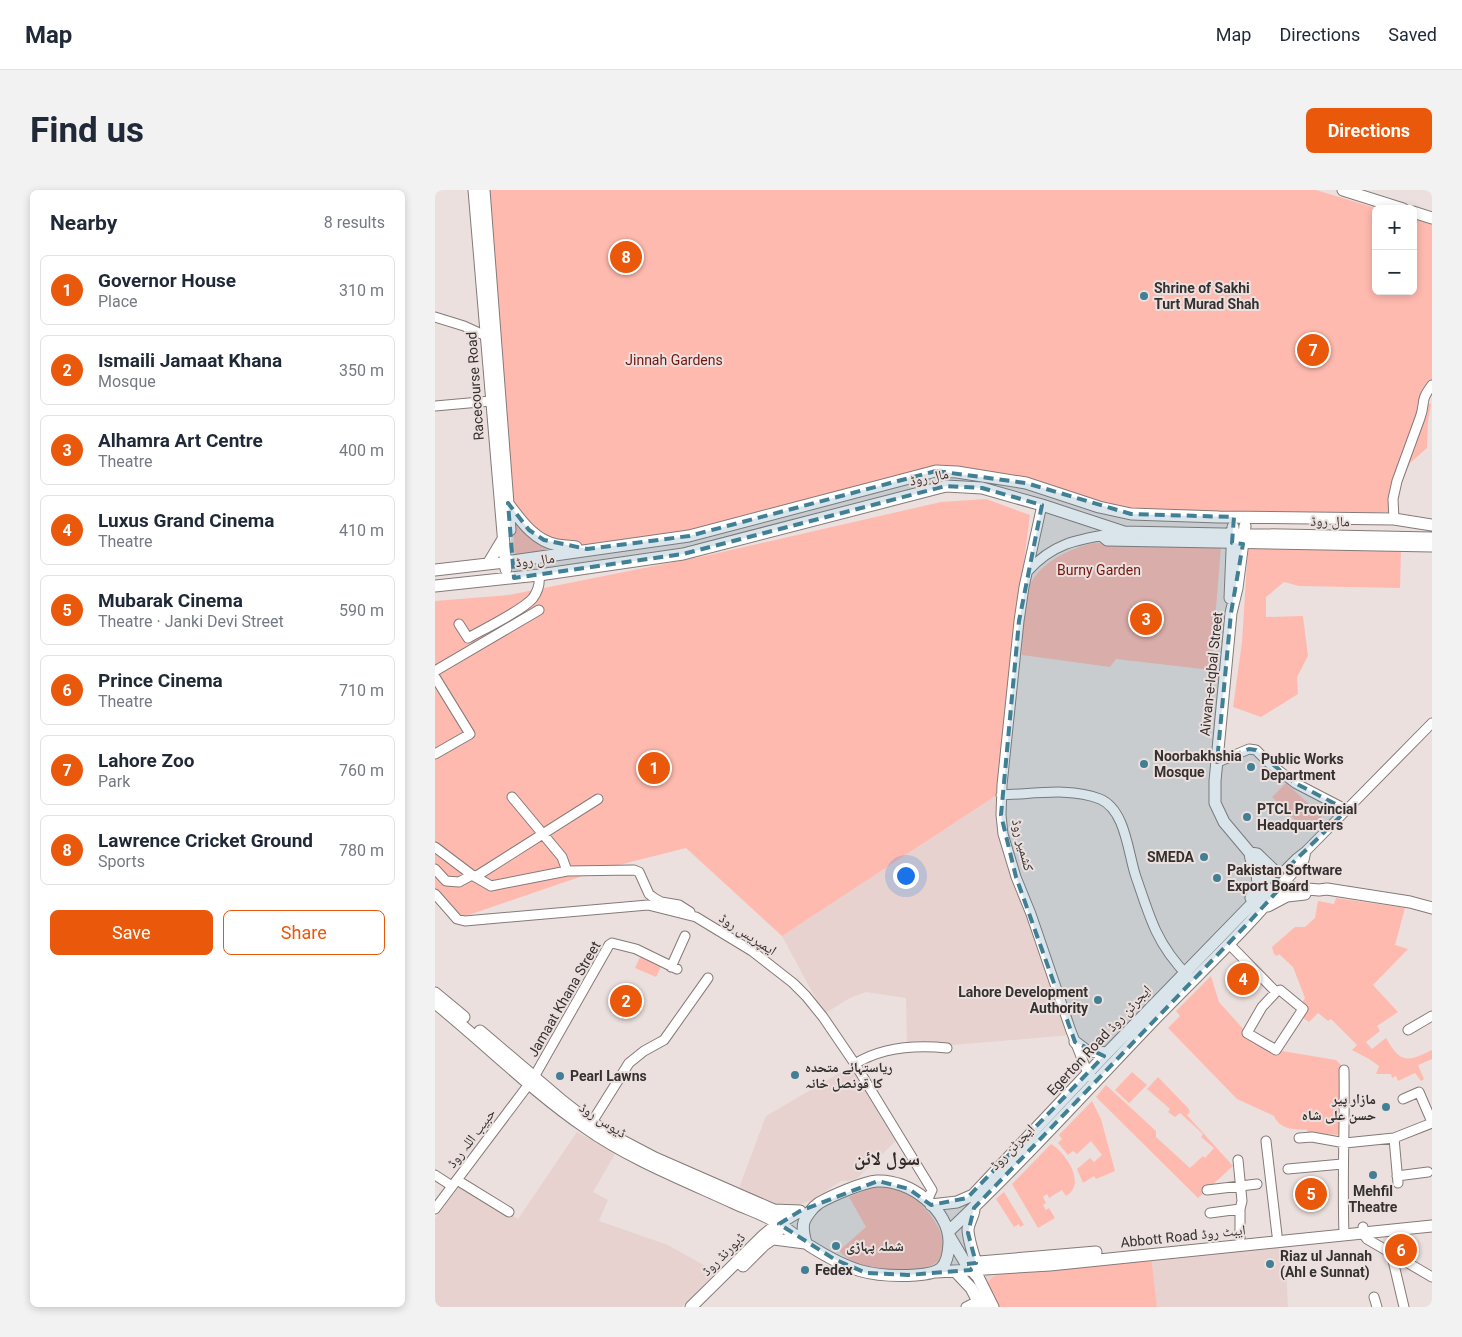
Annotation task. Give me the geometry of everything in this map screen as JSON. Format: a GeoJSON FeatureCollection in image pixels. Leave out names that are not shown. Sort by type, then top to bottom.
{"type":"FeatureCollection","features":[{"type":"Feature","properties":{"kind":"main road","name":"Racecourse Road"},"geometry":{"type":"LineString","coordinates":[[474,190],[503,539],[509,562]]}},
{"type":"Feature","properties":{"kind":"main road","name":"Racecourse Road"},"geometry":{"type":"LineString","coordinates":[[484,190],[508,503],[510,578]]}},
{"type":"Feature","properties":{"kind":"main road"},"geometry":{"type":"LineString","coordinates":[[1343,190],[1390,205]]}},
{"type":"Feature","properties":{"kind":"main road"},"geometry":{"type":"LineString","coordinates":[[1417,213],[1432,218]]}},
{"type":"Feature","properties":{"kind":"main road","name":"مال روڈ"},"geometry":{"type":"LineString","coordinates":[[435,570],[509,562],[587,549],[689,536],[936,471],[1026,483],[1099,507],[1131,514],[1394,519],[1432,525]]}},
{"type":"Feature","properties":{"kind":"main road","name":"مال روڈ"},"geometry":{"type":"LineString","coordinates":[[435,586],[539,575],[683,554],[946,486],[982,488],[1042,505],[1124,532],[1238,538],[1432,538]]}},
{"type":"Feature","properties":{"kind":"main road"},"geometry":{"type":"LineString","coordinates":[[508,503],[529,530],[543,540],[555,545],[587,549]]}},
{"type":"Feature","properties":{"kind":"main road"},"geometry":{"type":"LineString","coordinates":[[1235,517],[1238,538]]}},
{"type":"Feature","properties":{"kind":"main road"},"geometry":{"type":"LineString","coordinates":[[1238,538],[1247,517]]}},
{"type":"Feature","properties":{"kind":"main road","name":"Aiwan-e-Iqbal Street"},"geometry":{"type":"LineString","coordinates":[[1238,538],[1230,588],[1231,613],[1215,798],[1218,812],[1234,835],[1250,853],[1251,859],[1256,865],[1280,881]]}},
{"type":"Feature","properties":{"kind":"main road"},"geometry":{"type":"LineString","coordinates":[[488,564],[503,539]]}},
{"type":"Feature","properties":{"kind":"main road","name":"Aiwan-e-Iqbal Street"},"geometry":{"type":"LineString","coordinates":[[1250,853],[1257,854],[1280,881]]}},
{"type":"Feature","properties":{"kind":"main road"},"geometry":{"type":"LineString","coordinates":[[1256,865],[1258,884],[1251,894],[1254,908],[1313,890]]}},
{"type":"Feature","properties":{"kind":"main road"},"geometry":{"type":"LineString","coordinates":[[1280,881],[1320,885],[1327,889]]}},
{"type":"Feature","properties":{"kind":"main road"},"geometry":{"type":"LineString","coordinates":[[1280,881],[1313,890],[1327,889],[1410,902],[1432,908]]}},
{"type":"Feature","properties":{"kind":"main road","name":"Egerton Road ایجرٹن روڈ"},"geometry":{"type":"LineString","coordinates":[[929,1203],[957,1202],[973,1195],[1092,1078],[1280,881]]}},
{"type":"Feature","properties":{"kind":"main road","name":"Egerton Road ایجرٹن روڈ"},"geometry":{"type":"LineString","coordinates":[[1092,1078],[1107,1053],[1189,976],[1229,944],[1254,908]]}},
{"type":"Feature","properties":{"kind":"main road","name":"ڈیوس روڈ"},"geometry":{"type":"LineString","coordinates":[[435,992],[531,1081],[592,1122],[655,1158],[774,1210],[800,1211]]}},
{"type":"Feature","properties":{"kind":"main road","name":"ڈیوس روڈ"},"geometry":{"type":"LineString","coordinates":[[435,1003],[588,1130],[627,1152],[779,1224],[806,1243]]}},
{"type":"Feature","properties":{"kind":"main road"},"geometry":{"type":"LineString","coordinates":[[1075,1042],[1087,1051],[1107,1053]]}},
{"type":"Feature","properties":{"kind":"main road","name":"ایجرٹن روڈ"},"geometry":{"type":"LineString","coordinates":[[949,1234],[1092,1078]]}},
{"type":"Feature","properties":{"kind":"main road"},"geometry":{"type":"LineString","coordinates":[[806,1243],[803,1229],[804,1222],[818,1204],[857,1186],[878,1181],[889,1182],[909,1189],[929,1203],[943,1220],[949,1234],[976,1268]]}},
{"type":"Feature","properties":{"kind":"main road","name":"ڈیورنڈ روڈ"},"geometry":{"type":"LineString","coordinates":[[691,1307],[757,1241],[800,1211],[818,1204]]}},
{"type":"Feature","properties":{"kind":"main road"},"geometry":{"type":"LineString","coordinates":[[974,1208],[968,1228],[970,1241],[976,1268],[993,1307]]}},
{"type":"Feature","properties":{"kind":"main road"},"geometry":{"type":"LineString","coordinates":[[774,1210],[779,1216],[779,1224],[778,1233],[774,1239],[806,1243],[844,1265],[866,1273],[908,1275],[936,1272],[943,1266],[946,1260],[949,1234]]}},
{"type":"Feature","properties":{"kind":"main road","name":"Abbott Road ایبٹ روڈ"},"geometry":{"type":"LineString","coordinates":[[1363,1230],[1432,1220]]}},
{"type":"Feature","properties":{"kind":"main road","name":"Abbott Road ایبٹ روڈ"},"geometry":{"type":"LineString","coordinates":[[1214,1244],[1240,1238],[1432,1226]]}},
{"type":"Feature","properties":{"kind":"main road","name":"Abbott Road ایبٹ روڈ"},"geometry":{"type":"LineString","coordinates":[[936,1272],[1344,1231]]}},
{"type":"Feature","properties":{"kind":"main road","name":"ڈیورنڈ روڈ"},"geometry":{"type":"LineString","coordinates":[[700,1307],[764,1245],[774,1239]]}},
{"type":"Feature","properties":{"kind":"main road","name":"Abbott Road ایبٹ روڈ"},"geometry":{"type":"LineString","coordinates":[[976,1268],[1001,1269],[1153,1250]]}},
{"type":"Feature","properties":{"kind":"main road"},"geometry":{"type":"LineString","coordinates":[[984,1290],[991,1276],[1001,1269]]}},
{"type":"Feature","properties":{"kind":"main road"},"geometry":{"type":"LineString","coordinates":[[955,1271],[971,1288],[980,1304]]}},
{"type":"Feature","properties":{"kind":"street"},"geometry":{"type":"LineString","coordinates":[[435,317],[464,326],[486,336]]}},
{"type":"Feature","properties":{"kind":"street"},"geometry":{"type":"LineString","coordinates":[[1394,519],[1393,499],[1397,481],[1423,412],[1423,399],[1432,385]]}},
{"type":"Feature","properties":{"kind":"street"},"geometry":{"type":"LineString","coordinates":[[435,406],[491,401]]}},
{"type":"Feature","properties":{"kind":"street","name":"کشمیر روڈ"},"geometry":{"type":"LineString","coordinates":[[1042,505],[1019,621],[1001,795],[1001,815],[1007,848],[1049,963],[1075,1042],[1092,1078]]}},
{"type":"Feature","properties":{"kind":"street"},"geometry":{"type":"LineString","coordinates":[[1028,571],[1044,555],[1076,540],[1124,532]]}},
{"type":"Feature","properties":{"kind":"street"},"geometry":{"type":"LineString","coordinates":[[1101,536],[1107,541],[1238,538],[1432,547]]}},
{"type":"Feature","properties":{"kind":"street"},"geometry":{"type":"LineString","coordinates":[[459,624],[468,638],[519,609],[533,598],[540,581],[539,575]]}},
{"type":"Feature","properties":{"kind":"street"},"geometry":{"type":"LineString","coordinates":[[435,671],[539,610]]}},
{"type":"Feature","properties":{"kind":"street"},"geometry":{"type":"LineString","coordinates":[[435,677],[470,734],[435,754]]}},
{"type":"Feature","properties":{"kind":"street"},"geometry":{"type":"LineString","coordinates":[[1280,881],[1304,860],[1307,851],[1432,723]]}},
{"type":"Feature","properties":{"kind":"street"},"geometry":{"type":"LineString","coordinates":[[1218,762],[1249,748],[1256,750],[1269,763],[1295,783],[1347,810]]}},
{"type":"Feature","properties":{"kind":"street"},"geometry":{"type":"LineString","coordinates":[[1001,795],[1065,793],[1093,797],[1107,804],[1115,812],[1123,828],[1136,876],[1156,930],[1177,964],[1189,976]]}},
{"type":"Feature","properties":{"kind":"street"},"geometry":{"type":"LineString","coordinates":[[512,797],[562,857],[567,871]]}},
{"type":"Feature","properties":{"kind":"street"},"geometry":{"type":"LineString","coordinates":[[435,869],[446,881],[459,882],[474,876],[598,799]]}},
{"type":"Feature","properties":{"kind":"street"},"geometry":{"type":"LineString","coordinates":[[435,847],[474,876],[491,886],[567,871],[634,870],[639,872],[649,894],[654,898],[661,902],[679,905],[696,917]]}},
{"type":"Feature","properties":{"kind":"street","name":"ایمپریس روڈ"},"geometry":{"type":"LineString","coordinates":[[435,894],[457,919],[465,921],[648,905],[696,917],[752,951],[797,986],[823,1017],[855,1064],[932,1190],[929,1203]]}},
{"type":"Feature","properties":{"kind":"street","name":"Jamaat Khana Street"},"geometry":{"type":"LineString","coordinates":[[531,1081],[609,945],[612,943],[636,949],[674,968],[685,936]]}},
{"type":"Feature","properties":{"kind":"street"},"geometry":{"type":"LineString","coordinates":[[1229,944],[1276,992]]}},
{"type":"Feature","properties":{"kind":"street"},"geometry":{"type":"LineString","coordinates":[[592,1122],[629,1063],[644,1051],[664,1040],[707,978]]}},
{"type":"Feature","properties":{"kind":"street"},"geometry":{"type":"LineString","coordinates":[[1280,990],[1303,1009],[1276,1050],[1247,1033],[1262,1007],[1276,992],[1280,990]]}},
{"type":"Feature","properties":{"kind":"street"},"geometry":{"type":"LineString","coordinates":[[1408,1030],[1432,1016]]}},
{"type":"Feature","properties":{"kind":"street"},"geometry":{"type":"LineString","coordinates":[[855,1064],[885,1051],[919,1047],[947,1048]]}},
{"type":"Feature","properties":{"kind":"street"},"geometry":{"type":"LineString","coordinates":[[1344,1070],[1345,1143],[1342,1164],[1344,1231]]}},
{"type":"Feature","properties":{"kind":"street","name":"حبیب اللہ روڈ"},"geometry":{"type":"LineString","coordinates":[[435,1209],[531,1081]]}},
{"type":"Feature","properties":{"kind":"street"},"geometry":{"type":"LineString","coordinates":[[1299,1138],[1312,1136],[1345,1143],[1393,1138],[1432,1122],[1419,1092],[1403,1099]]}},
{"type":"Feature","properties":{"kind":"street"},"geometry":{"type":"LineString","coordinates":[[1393,1138],[1397,1180],[1428,1172]]}},
{"type":"Feature","properties":{"kind":"street"},"geometry":{"type":"LineString","coordinates":[[1266,1141],[1277,1235]]}},
{"type":"Feature","properties":{"kind":"street"},"geometry":{"type":"LineString","coordinates":[[1238,1160],[1242,1200],[1240,1209],[1240,1238]]}},
{"type":"Feature","properties":{"kind":"street"},"geometry":{"type":"LineString","coordinates":[[1288,1170],[1342,1164]]}},
{"type":"Feature","properties":{"kind":"street"},"geometry":{"type":"LineString","coordinates":[[435,1175],[455,1183],[509,1212]]}},
{"type":"Feature","properties":{"kind":"street"},"geometry":{"type":"LineString","coordinates":[[1207,1190],[1257,1184]]}},
{"type":"Feature","properties":{"kind":"street"},"geometry":{"type":"LineString","coordinates":[[1210,1214],[1240,1209]]}},
{"type":"Feature","properties":{"kind":"street"},"geometry":{"type":"LineString","coordinates":[[1363,1230],[1367,1238],[1432,1277]]}},
{"type":"Feature","properties":{"kind":"street"},"geometry":{"type":"LineString","coordinates":[[1391,1252],[1406,1306]]}},
{"type":"Feature","properties":{"kind":"street"},"geometry":{"type":"LineString","coordinates":[[1374,1297],[1377,1307]]}},
{"type":"Feature","properties":{"kind":"street"},"geometry":{"type":"LineString","coordinates":[[966,1307],[980,1304]]}},
{"type":"Feature","properties":{"kind":"highlighted area"},"geometry":{"type":"Polygon","coordinates":[[[936,471],[1026,483],[1131,514],[1234,517],[1232,543],[1243,544],[1231,613],[1217,762],[1249,749],[1256,750],[1295,783],[1347,810],[1272,883],[1282,886],[1251,920],[974,1208],[968,1233],[976,1263],[966,1264],[971,1270],[908,1275],[866,1273],[834,1259],[779,1224],[800,1211],[878,1181],[909,1189],[931,1205],[967,1198],[1104,1056],[1075,1042],[1016,877],[1001,815],[1019,621],[1042,505],[982,488],[946,486],[683,554],[514,578],[508,503],[529,530],[544,540],[587,549],[689,536],[936,471]]]}},
{"type":"Feature","properties":{"kind":"shaded area"},"geometry":{"type":"Polygon","coordinates":[[[997,795],[1070,1035],[907,1049],[906,998],[866,992],[850,998],[824,1014],[782,936],[997,795]]]}},
{"type":"Feature","properties":{"kind":"shaded area"},"geometry":{"type":"Polygon","coordinates":[[[855,1064],[900,1137],[857,1178],[851,1181],[841,1181],[814,1199],[791,1208],[780,1207],[739,1188],[766,1116],[855,1064]]]}},
{"type":"Feature","properties":{"kind":"shaded area"},"geometry":{"type":"Polygon","coordinates":[[[577,1132],[616,1152],[593,1192],[608,1200],[599,1221],[668,1245],[716,1272],[682,1307],[435,1307],[435,1218],[462,1183],[518,1219],[577,1132]]]}},
{"type":"Feature","properties":{"kind":"shaded area"},"geometry":{"type":"Polygon","coordinates":[[[1285,1242],[1288,1307],[985,1307],[967,1269],[1285,1242]]]}},
{"type":"Feature","properties":{"kind":"green space","name":"Jinnah Gardens"},"geometry":{"type":"Polygon","coordinates":[[[489,190],[1316,190],[1372,207],[1372,295],[1417,295],[1417,220],[1432,225],[1432,382],[1419,400],[1431,404],[1427,448],[1410,463],[1402,481],[1395,512],[1250,515],[1131,512],[1031,478],[937,465],[687,534],[515,559],[489,190]]]}},
{"type":"Feature","properties":{"kind":"green space"},"geometry":{"type":"Polygon","coordinates":[[[986,499],[1030,515],[1012,654],[997,795],[782,936],[686,848],[603,869],[457,919],[435,894],[435,601],[509,595],[709,555],[941,502],[986,499]]]}},
{"type":"Feature","properties":{"kind":"green space","name":"Burny Garden"},"geometry":{"type":"Polygon","coordinates":[[[1114,542],[1221,547],[1211,670],[1116,659],[1110,667],[1022,655],[1026,598],[1032,581],[1038,572],[1055,558],[1076,548],[1095,543],[1114,542]]]}},
{"type":"Feature","properties":{"kind":"green space"},"geometry":{"type":"Polygon","coordinates":[[[1248,547],[1401,549],[1400,588],[1299,586],[1284,582],[1266,597],[1266,617],[1303,616],[1308,656],[1297,677],[1298,694],[1261,717],[1233,707],[1242,642],[1248,547]]]}},
{"type":"Feature","properties":{"kind":"green space"},"geometry":{"type":"Polygon","coordinates":[[[1286,783],[1322,816],[1306,831],[1272,797],[1286,783]]]}},
{"type":"Feature","properties":{"kind":"green space"},"geometry":{"type":"Polygon","coordinates":[[[1336,898],[1405,908],[1395,945],[1408,949],[1373,985],[1398,1012],[1377,1026],[1380,1031],[1366,1042],[1372,1049],[1386,1038],[1396,1053],[1405,1058],[1416,1057],[1432,1050],[1432,1059],[1418,1065],[1424,1079],[1421,1081],[1415,1073],[1398,1081],[1396,1076],[1392,1078],[1391,1074],[1376,1074],[1379,1066],[1352,1050],[1357,1045],[1331,1019],[1328,1021],[1318,1013],[1309,1022],[1299,1015],[1300,1007],[1305,998],[1293,967],[1279,954],[1277,956],[1274,954],[1272,947],[1295,927],[1305,927],[1315,918],[1318,901],[1334,904],[1336,898]]]}},
{"type":"Feature","properties":{"kind":"green space"},"geometry":{"type":"Polygon","coordinates":[[[640,957],[661,967],[656,977],[635,968],[640,957]]]}},
{"type":"Feature","properties":{"kind":"green space"},"geometry":{"type":"Polygon","coordinates":[[[1211,976],[1219,1002],[1246,1032],[1276,1050],[1336,1060],[1342,1066],[1341,1135],[1321,1134],[1308,1137],[1307,1130],[1292,1129],[1284,1126],[1274,1116],[1237,1099],[1168,1028],[1180,1016],[1176,1011],[1211,976]]]}},
{"type":"Feature","properties":{"kind":"green space"},"geometry":{"type":"Polygon","coordinates":[[[1132,1072],[1147,1085],[1129,1103],[1115,1090],[1132,1072]]]}},
{"type":"Feature","properties":{"kind":"green space"},"geometry":{"type":"Polygon","coordinates":[[[1158,1077],[1188,1108],[1190,1112],[1187,1115],[1233,1166],[1198,1198],[1096,1097],[1106,1085],[1156,1131],[1156,1137],[1190,1168],[1203,1156],[1205,1158],[1214,1148],[1201,1137],[1203,1134],[1180,1113],[1175,1117],[1168,1112],[1170,1109],[1147,1089],[1158,1077]]]}},
{"type":"Feature","properties":{"kind":"green space"},"geometry":{"type":"Polygon","coordinates":[[[1092,1101],[1101,1119],[1115,1171],[1096,1179],[1094,1176],[1083,1183],[1077,1169],[1090,1158],[1094,1162],[1102,1155],[1091,1141],[1077,1154],[1073,1151],[1068,1155],[1058,1143],[1062,1139],[1059,1135],[1092,1101]]]}},
{"type":"Feature","properties":{"kind":"green space"},"geometry":{"type":"Polygon","coordinates":[[[1051,1144],[1068,1161],[1075,1184],[1072,1191],[1066,1196],[1062,1190],[1049,1198],[1047,1194],[1043,1197],[1046,1203],[1043,1205],[1046,1210],[1049,1208],[1055,1218],[1038,1228],[1012,1184],[1051,1144]]]}},
{"type":"Feature","properties":{"kind":"green space"},"geometry":{"type":"Polygon","coordinates":[[[878,1185],[896,1188],[909,1194],[931,1216],[942,1235],[944,1244],[943,1253],[933,1265],[906,1271],[869,1270],[855,1264],[840,1252],[866,1227],[849,1197],[878,1185]]]}},
{"type":"Feature","properties":{"kind":"green space"},"geometry":{"type":"Polygon","coordinates":[[[1004,1192],[1024,1225],[1020,1227],[1019,1224],[1014,1227],[996,1199],[1004,1192]]]}},
{"type":"Feature","properties":{"kind":"green space"},"geometry":{"type":"Polygon","coordinates":[[[1151,1256],[1157,1307],[997,1307],[987,1283],[993,1277],[1000,1274],[1151,1261],[1151,1256]]]}},
{"type":"Feature","properties":{"kind":"place","name":"Lawrence Cricket Ground"},"geometry":{"type":"Point","coordinates":[626,257]}},
{"type":"Feature","properties":{"kind":"place","name":"Shrine of Sakhi Turt Murad Shah"},"geometry":{"type":"Point","coordinates":[1144,296]}},
{"type":"Feature","properties":{"kind":"place","name":"Lahore Zoo"},"geometry":{"type":"Point","coordinates":[1313,350]}},
{"type":"Feature","properties":{"kind":"place","name":"Alhamra Art Centre"},"geometry":{"type":"Point","coordinates":[1146,619]}},
{"type":"Feature","properties":{"kind":"place","name":"Noorbakhshia Mosque"},"geometry":{"type":"Point","coordinates":[1144,764]}},
{"type":"Feature","properties":{"kind":"place","name":"Public Works Department"},"geometry":{"type":"Point","coordinates":[1251,767]}},
{"type":"Feature","properties":{"kind":"place","name":"Governor House"},"geometry":{"type":"Point","coordinates":[654,768]}},
{"type":"Feature","properties":{"kind":"place","name":"PTCL Provincial Headquarters"},"geometry":{"type":"Point","coordinates":[1247,817]}},
{"type":"Feature","properties":{"kind":"place","name":"SMEDA"},"geometry":{"type":"Point","coordinates":[1204,857]}},
{"type":"Feature","properties":{"kind":"place","name":"Pakistan Software Export Board"},"geometry":{"type":"Point","coordinates":[1217,878]}},
{"type":"Feature","properties":{"kind":"place","name":"Luxus Grand Cinema"},"geometry":{"type":"Point","coordinates":[1243,979]}},
{"type":"Feature","properties":{"kind":"place","name":"Lahore Development Authority"},"geometry":{"type":"Point","coordinates":[1098,1000]}},
{"type":"Feature","properties":{"kind":"place","name":"Ismaili Jamaat Khana"},"geometry":{"type":"Point","coordinates":[626,1001]}},
{"type":"Feature","properties":{"kind":"place","name":"ریاستہائے متحدہ کا قونصل خانہ"},"geometry":{"type":"Point","coordinates":[795,1075]}},
{"type":"Feature","properties":{"kind":"place","name":"Pearl Lawns"},"geometry":{"type":"Point","coordinates":[560,1076]}},
{"type":"Feature","properties":{"kind":"place","name":"مازار پیر حسن علی شاہ"},"geometry":{"type":"Point","coordinates":[1386,1107]}},
{"type":"Feature","properties":{"kind":"place","name":"Mehfil Theatre"},"geometry":{"type":"Point","coordinates":[1373,1175]}},
{"type":"Feature","properties":{"kind":"place","name":"Mubarak Cinema"},"geometry":{"type":"Point","coordinates":[1311,1194]}},
{"type":"Feature","properties":{"kind":"place","name":"شملہ پہاڑی"},"geometry":{"type":"Point","coordinates":[836,1246]}},
{"type":"Feature","properties":{"kind":"place","name":"Prince Cinema"},"geometry":{"type":"Point","coordinates":[1401,1250]}},
{"type":"Feature","properties":{"kind":"place","name":"Riaz ul Jannah (Ahl e Sunnat)"},"geometry":{"type":"Point","coordinates":[1270,1264]}},
{"type":"Feature","properties":{"kind":"place","name":"Fedex"},"geometry":{"type":"Point","coordinates":[805,1270]}},
{"type":"Feature","properties":{"kind":"district","name":"سول لائن"},"geometry":{"type":"Point","coordinates":[887,1158]}}]}
